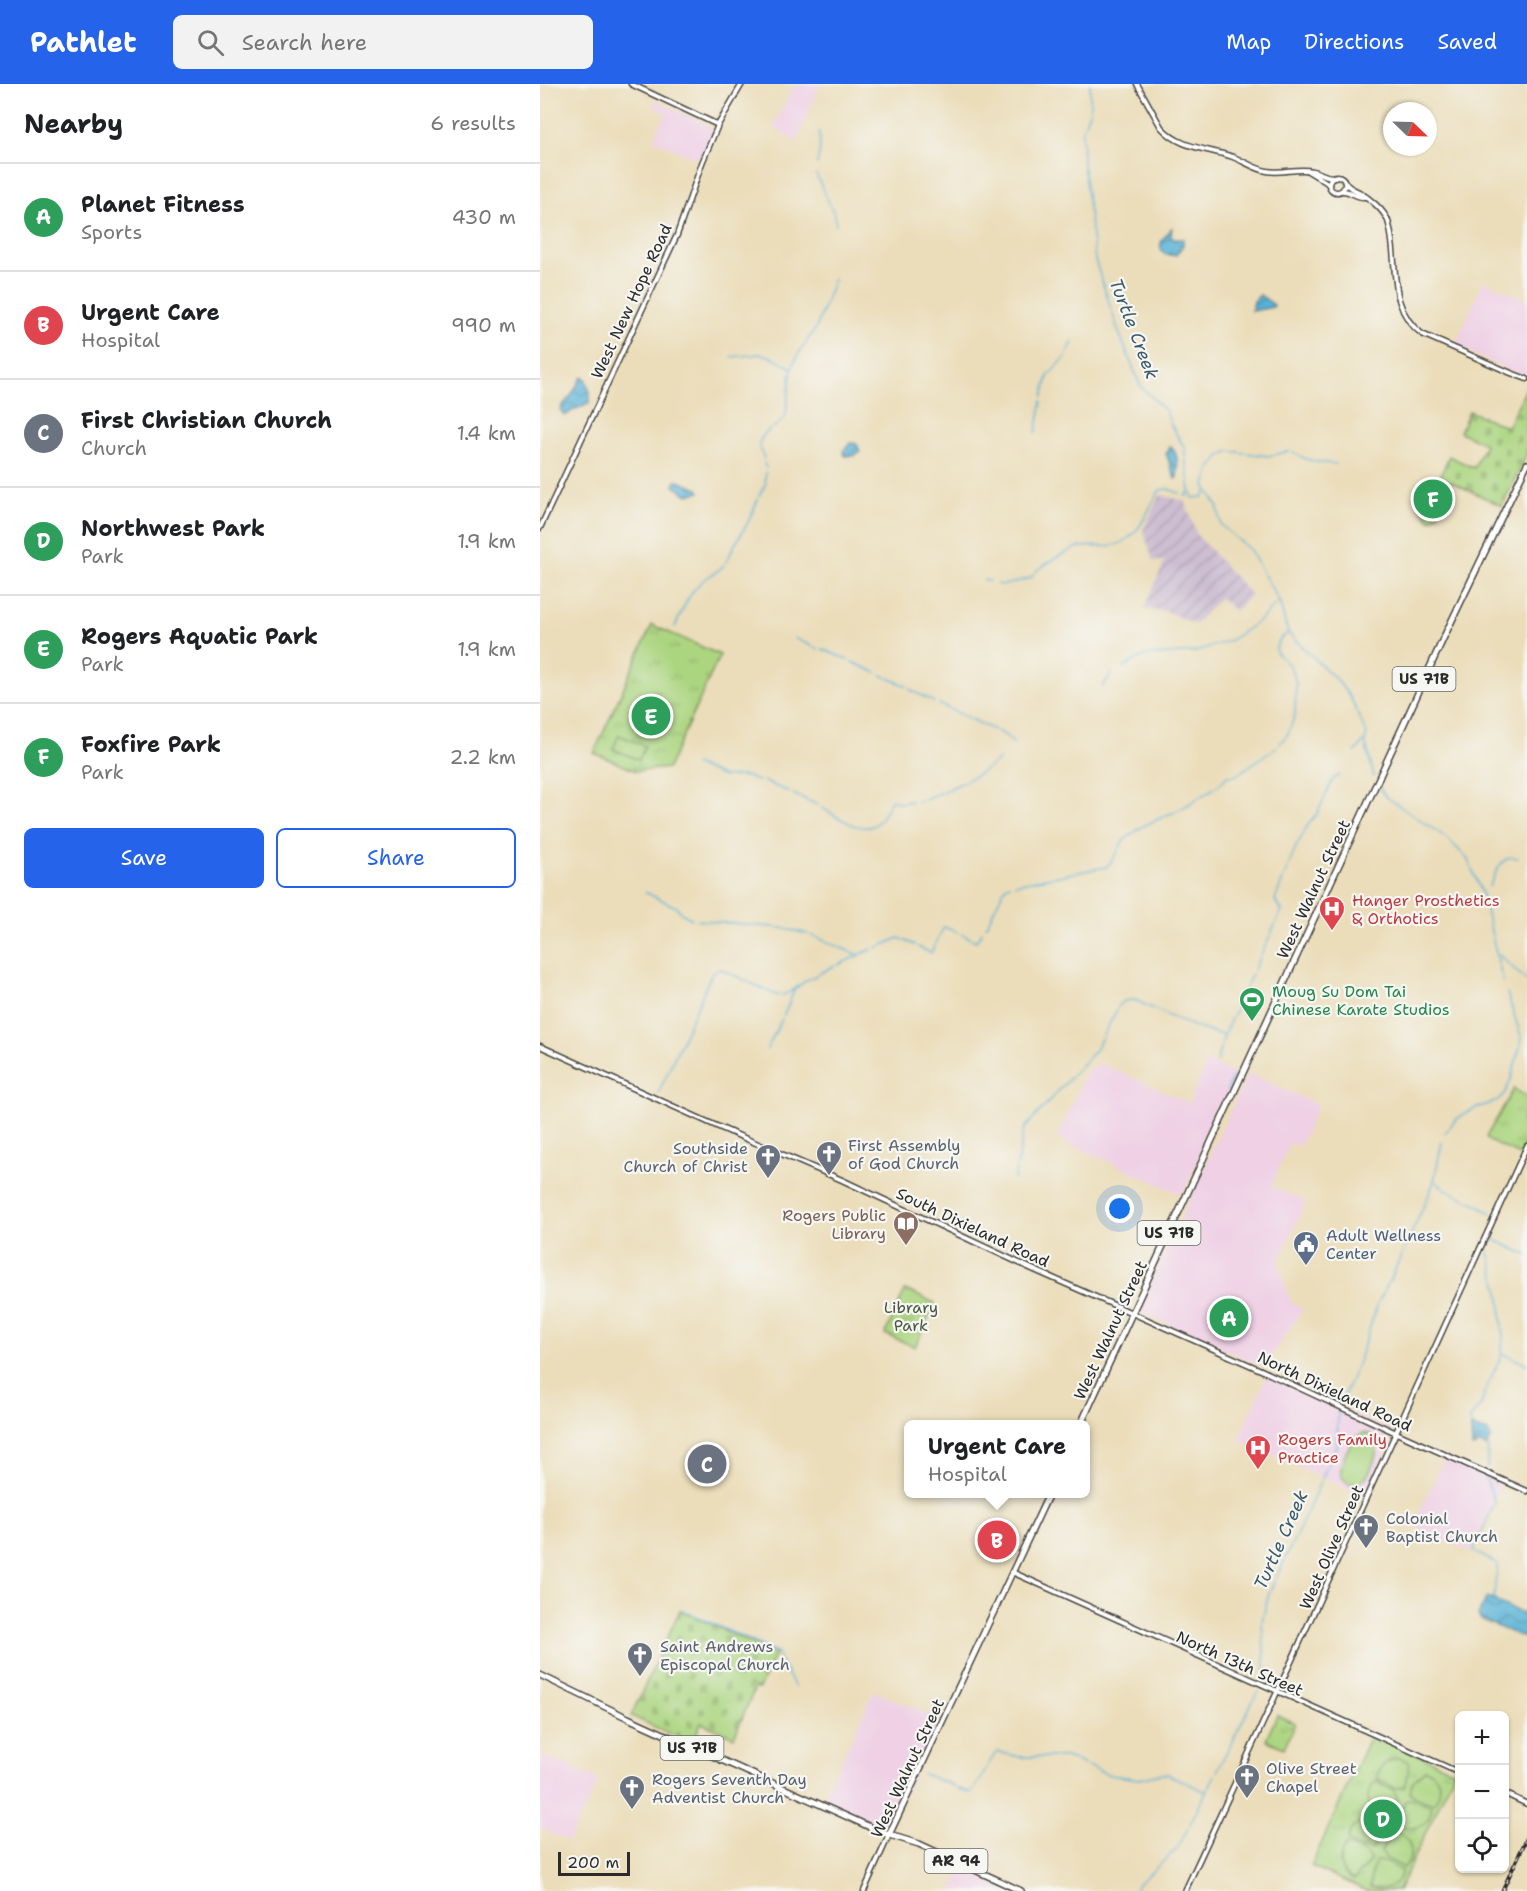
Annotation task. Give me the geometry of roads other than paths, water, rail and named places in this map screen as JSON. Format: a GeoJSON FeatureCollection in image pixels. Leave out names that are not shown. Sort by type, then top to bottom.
{"type":"FeatureCollection","features":[{"type":"Feature","properties":{"kind":"main road"},"geometry":{"type":"LineString","coordinates":[[631,84],[718,125]]}},
{"type":"Feature","properties":{"kind":"main road","name":"West New Hope Road"},"geometry":{"type":"LineString","coordinates":[[540,528],[677,235],[718,125],[742,84]]}},
{"type":"Feature","properties":{"kind":"main road"},"geometry":{"type":"LineString","coordinates":[[1137,84],[1161,128],[1181,143],[1233,157],[1264,170],[1314,171],[1328,177],[1340,177],[1348,187],[1362,194],[1377,206],[1389,222],[1400,303],[1407,320],[1422,334],[1527,379]]}},
{"type":"Feature","properties":{"kind":"main road"},"geometry":{"type":"LineString","coordinates":[[1307,171],[1326,182],[1334,192],[1349,192],[1361,198],[1365,197]]}},
{"type":"Feature","properties":{"kind":"main road"},"geometry":{"type":"LineString","coordinates":[[1330,188],[1331,180],[1335,177]]}},
{"type":"Feature","properties":{"kind":"main road"},"geometry":{"type":"LineString","coordinates":[[1339,192],[1345,187],[1345,182]]}},
{"type":"Feature","properties":{"kind":"main road","name":"West Walnut Street"},"geometry":{"type":"LineString","coordinates":[[1083,1420],[1443,639],[1527,464]]}},
{"type":"Feature","properties":{"kind":"main road","name":"South Dixieland Road"},"geometry":{"type":"LineString","coordinates":[[540,1046],[842,1180],[1030,1268],[1133,1313]]}},
{"type":"Feature","properties":{"kind":"main road","name":"West Olive Street"},"geometry":{"type":"LineString","coordinates":[[1185,1891],[1527,1146]]}},
{"type":"Feature","properties":{"kind":"main road","name":"North Dixieland Road"},"geometry":{"type":"LineString","coordinates":[[1133,1313],[1527,1491]]}},
{"type":"Feature","properties":{"kind":"main road","name":"West Walnut Street"},"geometry":{"type":"LineString","coordinates":[[864,1891],[1047,1498]]}},
{"type":"Feature","properties":{"kind":"main road","name":"North 13th Street"},"geometry":{"type":"LineString","coordinates":[[1012,1572],[1455,1771]]}},
{"type":"Feature","properties":{"kind":"main road","name":"US 71B"},"geometry":{"type":"LineString","coordinates":[[540,1676],[889,1835]]}},
{"type":"Feature","properties":{"kind":"main road"},"geometry":{"type":"LineString","coordinates":[[1509,1795],[1527,1804]]}},
{"type":"Feature","properties":{"kind":"main road"},"geometry":{"type":"LineString","coordinates":[[880,1832],[890,1826],[898,1810],[904,1804]]}},
{"type":"Feature","properties":{"kind":"main road","name":"AR 94"},"geometry":{"type":"LineString","coordinates":[[894,1826],[902,1839]]}},
{"type":"Feature","properties":{"kind":"main road","name":"AR 94"},"geometry":{"type":"LineString","coordinates":[[889,1835],[919,1844],[1021,1891]]}},
{"type":"Feature","properties":{"kind":"water"},"geometry":{"type":"Polygon","coordinates":[[[1172,227],[1171,236],[1174,239],[1183,239],[1183,245],[1176,255],[1166,255],[1160,245],[1172,227]]]}},
{"type":"Feature","properties":{"kind":"water"},"geometry":{"type":"Polygon","coordinates":[[[1260,295],[1274,305],[1273,307],[1252,311],[1254,301],[1260,295]]]}},
{"type":"Feature","properties":{"kind":"water"},"geometry":{"type":"Polygon","coordinates":[[[582,377],[585,378],[590,393],[590,402],[565,416],[561,412],[562,406],[582,377]]]}},
{"type":"Feature","properties":{"kind":"water"},"geometry":{"type":"Polygon","coordinates":[[[851,443],[857,444],[860,452],[853,456],[845,456],[843,451],[851,443]]]}},
{"type":"Feature","properties":{"kind":"water"},"geometry":{"type":"Polygon","coordinates":[[[1171,446],[1177,461],[1177,478],[1175,479],[1166,453],[1171,446]]]}},
{"type":"Feature","properties":{"kind":"water"},"geometry":{"type":"Polygon","coordinates":[[[676,481],[698,489],[700,492],[688,495],[674,486],[676,481]]]}},
{"type":"Feature","properties":{"kind":"water"},"geometry":{"type":"Polygon","coordinates":[[[1471,1427],[1488,1432],[1491,1438],[1486,1447],[1481,1444],[1472,1447],[1471,1427]]]}},
{"type":"Feature","properties":{"kind":"water"},"geometry":{"type":"Polygon","coordinates":[[[1487,1597],[1527,1616],[1527,1639],[1481,1620],[1478,1615],[1487,1597]]]}},
{"type":"Feature","properties":{"kind":"waterway","name":"Turtle Creek"},"geometry":{"type":"LineString","coordinates":[[1090,84],[1090,110],[1082,131],[1083,163],[1095,260],[1118,330],[1141,387],[1166,411],[1184,447],[1193,498],[1203,497],[1207,490],[1217,505],[1221,525],[1250,550],[1279,601],[1288,633],[1338,681],[1351,699],[1367,734],[1365,741],[1374,777]]}},
{"type":"Feature","properties":{"kind":"waterway"},"geometry":{"type":"LineString","coordinates":[[817,164],[820,148],[819,132]]}},
{"type":"Feature","properties":{"kind":"waterway"},"geometry":{"type":"LineString","coordinates":[[816,174],[834,214],[836,225]]}},
{"type":"Feature","properties":{"kind":"waterway"},"geometry":{"type":"LineString","coordinates":[[773,428],[784,419],[793,365],[817,326],[834,279]]}},
{"type":"Feature","properties":{"kind":"waterway"},"geometry":{"type":"LineString","coordinates":[[1043,397],[1048,376],[1064,359],[1073,342]]}},
{"type":"Feature","properties":{"kind":"waterway"},"geometry":{"type":"LineString","coordinates":[[731,357],[760,354],[792,368]]}},
{"type":"Feature","properties":{"kind":"waterway"},"geometry":{"type":"LineString","coordinates":[[1036,432],[1042,401]]}},
{"type":"Feature","properties":{"kind":"waterway"},"geometry":{"type":"LineString","coordinates":[[764,459],[759,445],[762,437],[770,429]]}},
{"type":"Feature","properties":{"kind":"waterway"},"geometry":{"type":"LineString","coordinates":[[1207,489],[1205,485],[1211,467],[1220,456],[1229,451],[1269,456],[1289,451]]}},
{"type":"Feature","properties":{"kind":"waterway"},"geometry":{"type":"LineString","coordinates":[[1293,452],[1308,459],[1336,464]]}},
{"type":"Feature","properties":{"kind":"waterway"},"geometry":{"type":"LineString","coordinates":[[764,463],[766,468]]}},
{"type":"Feature","properties":{"kind":"waterway"},"geometry":{"type":"LineString","coordinates":[[759,496],[766,483],[766,472]]}},
{"type":"Feature","properties":{"kind":"waterway"},"geometry":{"type":"LineString","coordinates":[[1035,572],[1076,548],[1121,543],[1138,529],[1160,490],[1168,489],[1180,493]]}},
{"type":"Feature","properties":{"kind":"waterway","name":"Turtle Creek"},"geometry":{"type":"LineString","coordinates":[[1185,495],[1187,496],[1189,491]]}},
{"type":"Feature","properties":{"kind":"waterway"},"geometry":{"type":"LineString","coordinates":[[726,562],[758,499]]}},
{"type":"Feature","properties":{"kind":"waterway"},"geometry":{"type":"LineString","coordinates":[[675,627],[695,589],[724,565]]}},
{"type":"Feature","properties":{"kind":"waterway"},"geometry":{"type":"LineString","coordinates":[[996,584],[1009,584],[1031,578],[1033,575]]}},
{"type":"Feature","properties":{"kind":"waterway"},"geometry":{"type":"LineString","coordinates":[[984,580],[990,581]]}},
{"type":"Feature","properties":{"kind":"waterway"},"geometry":{"type":"LineString","coordinates":[[1124,667],[1143,656],[1195,652],[1231,640],[1260,620],[1278,602]]}},
{"type":"Feature","properties":{"kind":"waterway"},"geometry":{"type":"LineString","coordinates":[[1280,743],[1288,734],[1295,715],[1296,682],[1290,666],[1276,652],[1279,641],[1288,633]]}},
{"type":"Feature","properties":{"kind":"waterway"},"geometry":{"type":"LineString","coordinates":[[794,638],[818,649]]}},
{"type":"Feature","properties":{"kind":"waterway"},"geometry":{"type":"LineString","coordinates":[[822,649],[848,660]]}},
{"type":"Feature","properties":{"kind":"waterway"},"geometry":{"type":"LineString","coordinates":[[852,662],[877,673]]}},
{"type":"Feature","properties":{"kind":"waterway"},"geometry":{"type":"LineString","coordinates":[[1102,687],[1112,673]]}},
{"type":"Feature","properties":{"kind":"waterway"},"geometry":{"type":"LineString","coordinates":[[881,675],[907,686]]}},
{"type":"Feature","properties":{"kind":"waterway"},"geometry":{"type":"LineString","coordinates":[[909,689],[934,702]]}},
{"type":"Feature","properties":{"kind":"waterway"},"geometry":{"type":"LineString","coordinates":[[939,704],[994,730]]}},
{"type":"Feature","properties":{"kind":"waterway"},"geometry":{"type":"LineString","coordinates":[[997,731],[1013,743]]}},
{"type":"Feature","properties":{"kind":"waterway"},"geometry":{"type":"LineString","coordinates":[[1355,752],[1364,742]]}},
{"type":"Feature","properties":{"kind":"waterway"},"geometry":{"type":"LineString","coordinates":[[1015,884],[1106,867],[1123,841],[1143,826],[1181,809],[1219,785],[1227,776],[1235,776],[1277,747]]}},
{"type":"Feature","properties":{"kind":"waterway"},"geometry":{"type":"LineString","coordinates":[[917,801],[960,783],[1000,759]]}},
{"type":"Feature","properties":{"kind":"waterway"},"geometry":{"type":"LineString","coordinates":[[694,764],[723,777],[744,776],[758,781]]}},
{"type":"Feature","properties":{"kind":"waterway"},"geometry":{"type":"LineString","coordinates":[[1254,970],[1282,910],[1275,901],[1296,847],[1317,814],[1333,779],[1340,775]]}},
{"type":"Feature","properties":{"kind":"waterway"},"geometry":{"type":"LineString","coordinates":[[763,781],[789,792]]}},
{"type":"Feature","properties":{"kind":"waterway","name":"Turtle Creek"},"geometry":{"type":"LineString","coordinates":[[1380,788],[1385,796],[1448,839],[1467,858],[1482,893],[1503,982]]}},
{"type":"Feature","properties":{"kind":"waterway"},"geometry":{"type":"LineString","coordinates":[[793,794],[818,805]]}},
{"type":"Feature","properties":{"kind":"waterway"},"geometry":{"type":"LineString","coordinates":[[822,808],[851,824],[867,827],[879,821],[892,799],[900,803],[911,801]]}},
{"type":"Feature","properties":{"kind":"waterway"},"geometry":{"type":"LineString","coordinates":[[1489,887],[1502,862],[1518,858]]}},
{"type":"Feature","properties":{"kind":"waterway"},"geometry":{"type":"LineString","coordinates":[[986,926],[1004,890],[1010,884]]}},
{"type":"Feature","properties":{"kind":"waterway"},"geometry":{"type":"LineString","coordinates":[[645,892],[678,908],[681,913],[692,919]]}},
{"type":"Feature","properties":{"kind":"waterway"},"geometry":{"type":"LineString","coordinates":[[697,920],[782,928],[808,934]]}},
{"type":"Feature","properties":{"kind":"waterway"},"geometry":{"type":"LineString","coordinates":[[918,947],[931,953],[944,927],[957,932]]}},
{"type":"Feature","properties":{"kind":"waterway"},"geometry":{"type":"LineString","coordinates":[[961,934],[976,941],[982,932]]}},
{"type":"Feature","properties":{"kind":"waterway"},"geometry":{"type":"LineString","coordinates":[[811,935],[858,955]]}},
{"type":"Feature","properties":{"kind":"waterway"},"geometry":{"type":"LineString","coordinates":[[876,948],[899,938],[915,945]]}},
{"type":"Feature","properties":{"kind":"waterway"},"geometry":{"type":"LineString","coordinates":[[838,965],[872,949]]}},
{"type":"Feature","properties":{"kind":"waterway"},"geometry":{"type":"LineString","coordinates":[[1499,955],[1527,981]]}},
{"type":"Feature","properties":{"kind":"waterway"},"geometry":{"type":"LineString","coordinates":[[658,1094],[712,973],[716,970],[721,969],[776,995],[781,995],[789,993],[807,980],[834,966]]}},
{"type":"Feature","properties":{"kind":"waterway"},"geometry":{"type":"LineString","coordinates":[[1118,1007],[1124,1001],[1134,1000],[1192,1026],[1224,1034],[1252,974]]}},
{"type":"Feature","properties":{"kind":"waterway"},"geometry":{"type":"LineString","coordinates":[[784,1015],[794,991]]}},
{"type":"Feature","properties":{"kind":"waterway","name":"Turtle Creek"},"geometry":{"type":"LineString","coordinates":[[1445,1133],[1456,1119],[1476,1108],[1497,1101],[1505,1093],[1522,1039],[1507,993]]}},
{"type":"Feature","properties":{"kind":"waterway"},"geometry":{"type":"LineString","coordinates":[[1017,1166],[1024,1129],[1095,1050],[1117,1010]]}},
{"type":"Feature","properties":{"kind":"waterway"},"geometry":{"type":"LineString","coordinates":[[767,1049],[782,1019]]}},
{"type":"Feature","properties":{"kind":"waterway"},"geometry":{"type":"LineString","coordinates":[[1218,1061],[1224,1036]]}},
{"type":"Feature","properties":{"kind":"waterway"},"geometry":{"type":"LineString","coordinates":[[1227,1090],[1233,1076]]}},
{"type":"Feature","properties":{"kind":"waterway","name":"Turtle Creek"},"geometry":{"type":"LineString","coordinates":[[1341,1403],[1359,1360],[1378,1303],[1430,1192],[1442,1142]]}},
{"type":"Feature","properties":{"kind":"waterway"},"geometry":{"type":"LineString","coordinates":[[1014,1180],[1016,1170]]}},
{"type":"Feature","properties":{"kind":"waterway"},"geometry":{"type":"LineString","coordinates":[[1436,1182],[1492,1214]]}},
{"type":"Feature","properties":{"kind":"waterway"},"geometry":{"type":"LineString","coordinates":[[1471,1426],[1470,1418],[1481,1405],[1486,1388],[1501,1357],[1503,1340],[1500,1297],[1488,1248],[1496,1224]]}},
{"type":"Feature","properties":{"kind":"waterway"},"geometry":{"type":"LineString","coordinates":[[1493,1239],[1527,1255]]}},
{"type":"Feature","properties":{"kind":"waterway"},"geometry":{"type":"LineString","coordinates":[[1501,1353],[1527,1364]]}},
{"type":"Feature","properties":{"kind":"waterway","name":"Turtle Creek"},"geometry":{"type":"LineString","coordinates":[[1266,1681],[1262,1621],[1269,1593],[1337,1444],[1338,1412]]}},
{"type":"Feature","properties":{"kind":"waterway"},"geometry":{"type":"LineString","coordinates":[[1487,1442],[1487,1468]]}},
{"type":"Feature","properties":{"kind":"waterway"},"geometry":{"type":"LineString","coordinates":[[1485,1476],[1495,1503],[1473,1551],[1498,1564],[1494,1599]]}},
{"type":"Feature","properties":{"kind":"waterway"},"geometry":{"type":"LineString","coordinates":[[682,1610],[778,1653],[795,1687]]}},
{"type":"Feature","properties":{"kind":"waterway","name":"Turtle Creek"},"geometry":{"type":"LineString","coordinates":[[1217,1771],[1259,1692]]}},
{"type":"Feature","properties":{"kind":"waterway"},"geometry":{"type":"LineString","coordinates":[[957,1788],[971,1793],[997,1752],[1021,1757],[1066,1757],[1110,1775],[1139,1779],[1167,1774],[1207,1792]]}},
{"type":"Feature","properties":{"kind":"waterway"},"geometry":{"type":"LineString","coordinates":[[923,1774],[954,1786]]}},
{"type":"Feature","properties":{"kind":"waterway","name":"Turtle Creek"},"geometry":{"type":"LineString","coordinates":[[1190,1824],[1215,1775]]}},
{"type":"Feature","properties":{"kind":"waterway","name":"Turtle Creek"},"geometry":{"type":"LineString","coordinates":[[1178,1847],[1188,1829]]}},
{"type":"Feature","properties":{"kind":"waterway","name":"Turtle Creek"},"geometry":{"type":"LineString","coordinates":[[1134,1891],[1138,1884],[1177,1849]]}},
{"type":"Feature","properties":{"kind":"railway"},"geometry":{"type":"LineString","coordinates":[[1502,1891],[1527,1838]]}},
{"type":"Feature","properties":{"kind":"place","name":"Foxfire Park"},"geometry":{"type":"Point","coordinates":[1433,499]}},
{"type":"Feature","properties":{"kind":"place","name":"Rogers Aquatic Park"},"geometry":{"type":"Point","coordinates":[651,716]}},
{"type":"Feature","properties":{"kind":"place","name":"Hanger Prosthetics & Orthotics"},"geometry":{"type":"Point","coordinates":[1332,932]}},
{"type":"Feature","properties":{"kind":"place","name":"Moug Su Dom Tai Chinese Karate Studios"},"geometry":{"type":"Point","coordinates":[1252,1023]}},
{"type":"Feature","properties":{"kind":"place","name":"First Assembly of God Church"},"geometry":{"type":"Point","coordinates":[829,1177]}},
{"type":"Feature","properties":{"kind":"place","name":"Southside Church of Christ"},"geometry":{"type":"Point","coordinates":[768,1180]}},
{"type":"Feature","properties":{"kind":"place","name":"Rogers Public Library"},"geometry":{"type":"Point","coordinates":[906,1247]}},
{"type":"Feature","properties":{"kind":"place","name":"Adult Wellness Center"},"geometry":{"type":"Point","coordinates":[1306,1267]}},
{"type":"Feature","properties":{"kind":"place","name":"Planet Fitness"},"geometry":{"type":"Point","coordinates":[1229,1318]}},
{"type":"Feature","properties":{"kind":"place","name":"First Christian Church"},"geometry":{"type":"Point","coordinates":[707,1464]}},
{"type":"Feature","properties":{"kind":"place","name":"Rogers Family Practice"},"geometry":{"type":"Point","coordinates":[1258,1471]}},
{"type":"Feature","properties":{"kind":"place","name":"Urgent Care"},"geometry":{"type":"Point","coordinates":[997,1540]}},
{"type":"Feature","properties":{"kind":"place","name":"Colonial Baptist Church"},"geometry":{"type":"Point","coordinates":[1366,1550]}},
{"type":"Feature","properties":{"kind":"place","name":"Saint Andrews Episcopal Church"},"geometry":{"type":"Point","coordinates":[640,1678]}},
{"type":"Feature","properties":{"kind":"place","name":"Olive Street Chapel"},"geometry":{"type":"Point","coordinates":[1247,1800]}},
{"type":"Feature","properties":{"kind":"place","name":"Rogers Seventh Day Adventist Church"},"geometry":{"type":"Point","coordinates":[632,1811]}},
{"type":"Feature","properties":{"kind":"place","name":"Northwest Park"},"geometry":{"type":"Point","coordinates":[1383,1819]}},
{"type":"Feature","properties":{"kind":"park label","name":"Library Park"},"geometry":{"type":"Point","coordinates":[911,1316]}}]}
